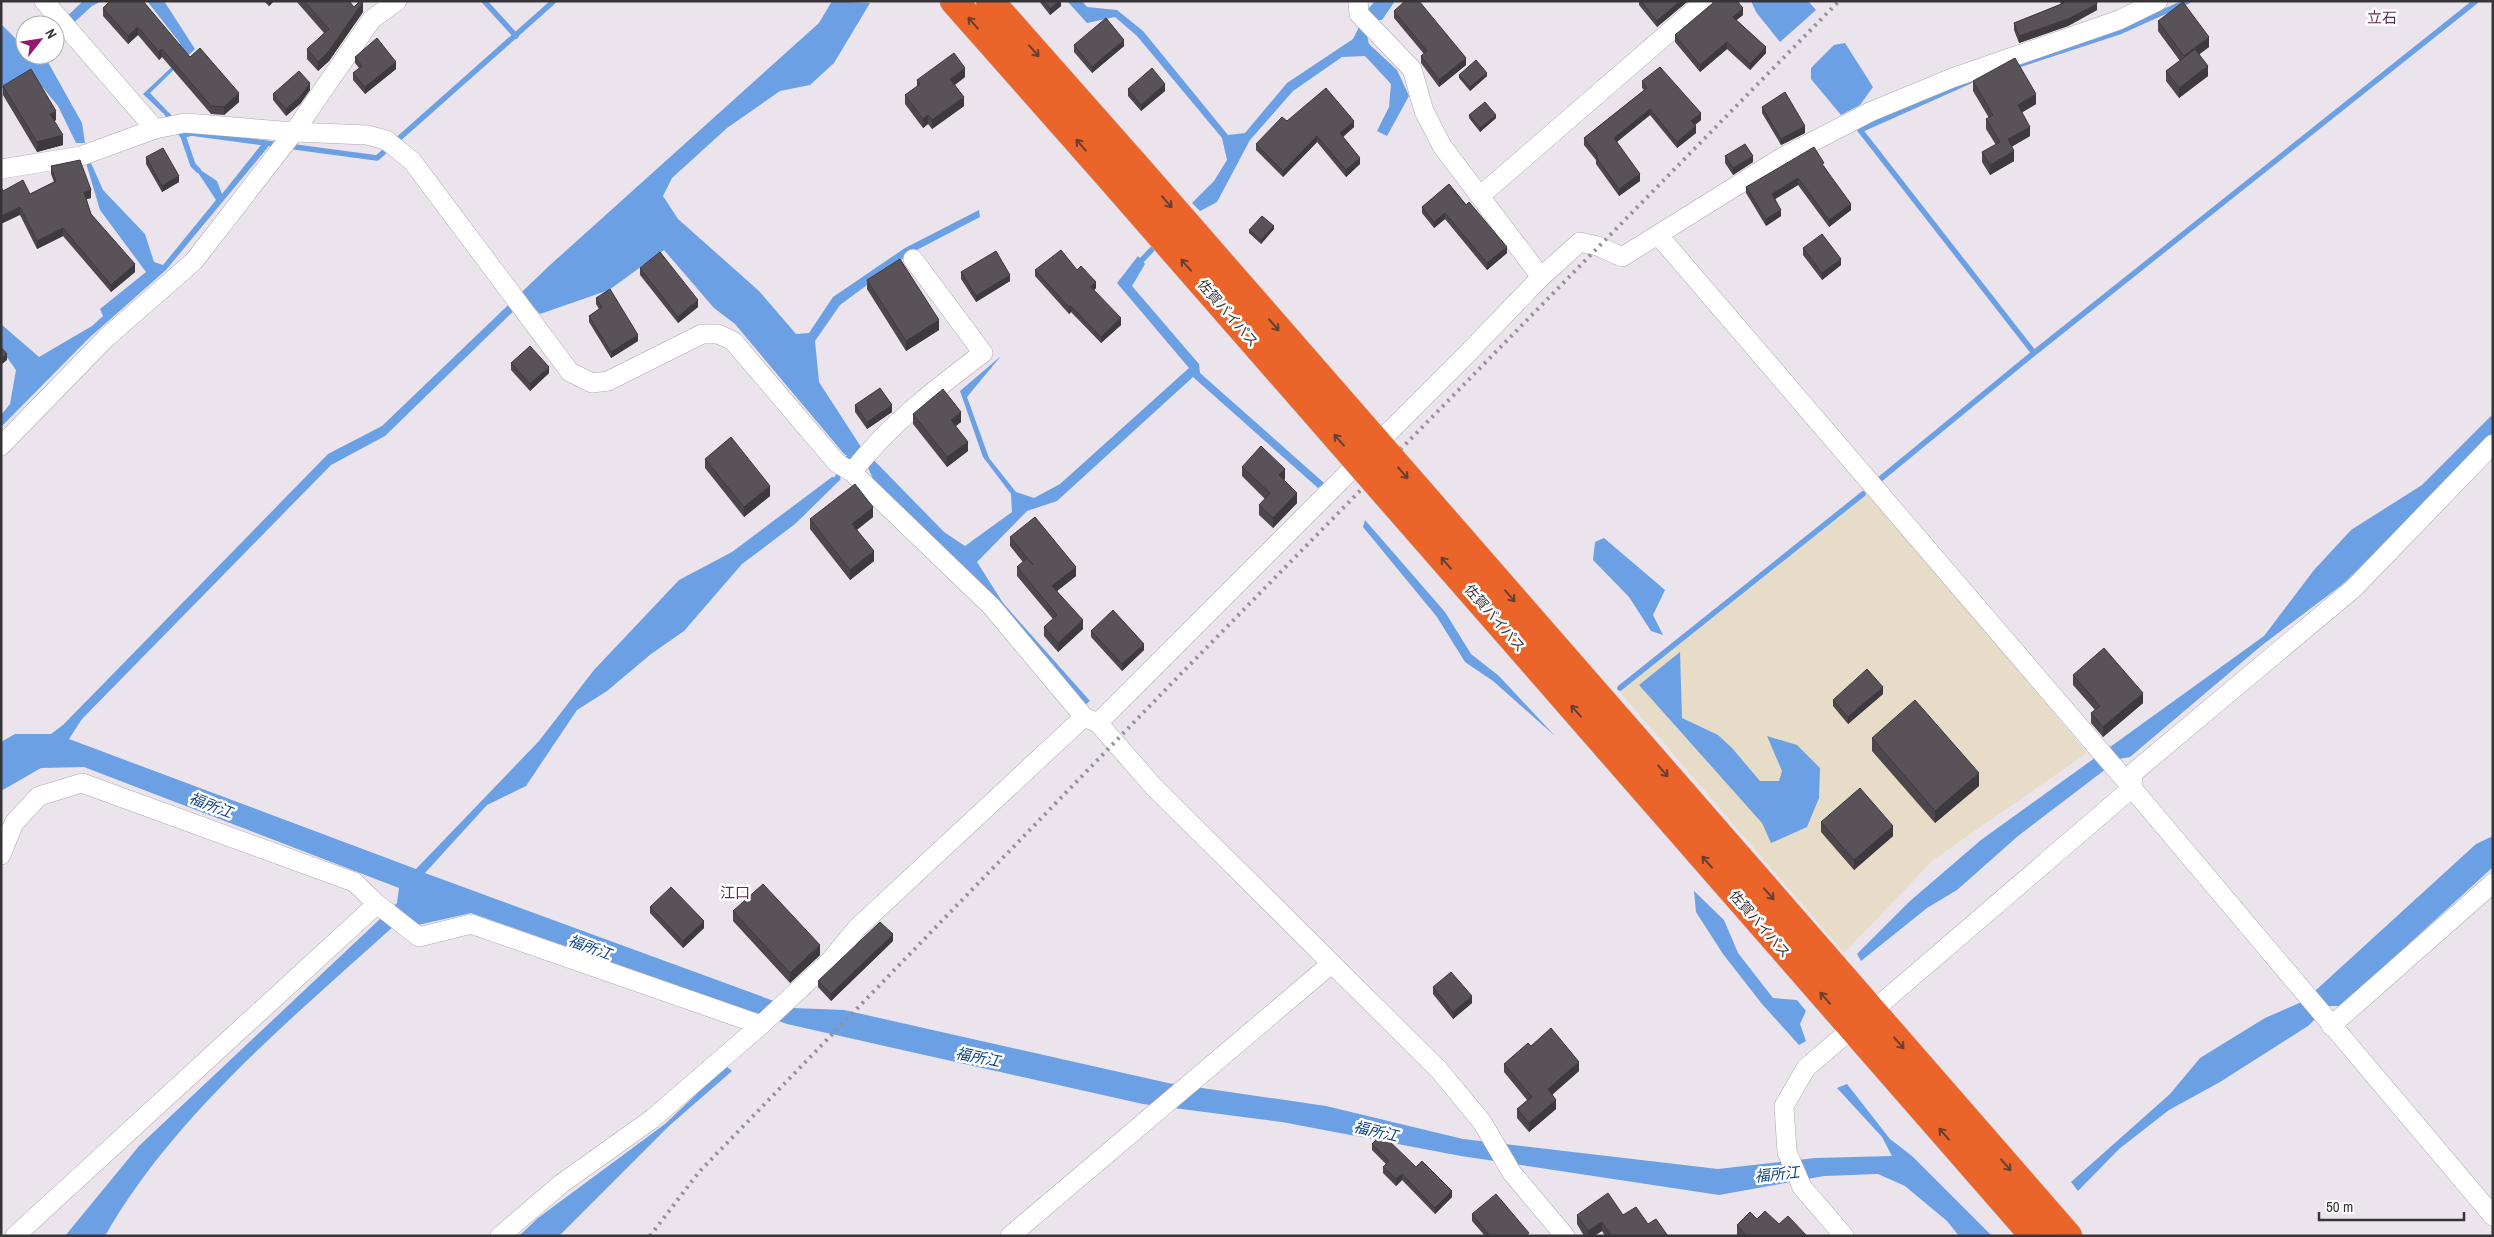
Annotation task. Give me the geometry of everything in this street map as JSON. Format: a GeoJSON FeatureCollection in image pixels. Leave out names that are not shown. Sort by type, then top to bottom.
{"type":"FeatureCollection","features":[{"type":"Feature","properties":{"kind":"highway","name":"佐賀バイパス"},"geometry":{"type":"LineString","coordinates":[[954,1],[1608,748],[1861,1020],[2068,1236]]}},
{"type":"Feature","properties":{"kind":"highway","name":"佐賀バイパス"},"geometry":{"type":"LineString","coordinates":[[990,1],[1631,734],[2034,1236]]}},
{"type":"Feature","properties":{"kind":"street"},"geometry":{"type":"LineString","coordinates":[[44,1],[71,33],[160,128]]}},
{"type":"Feature","properties":{"kind":"street"},"geometry":{"type":"LineString","coordinates":[[2,445],[106,338],[194,261],[294,132],[372,19],[397,1]]}},
{"type":"Feature","properties":{"kind":"street"},"geometry":{"type":"LineString","coordinates":[[1480,196],[1706,1]]}},
{"type":"Feature","properties":{"kind":"street"},"geometry":{"type":"LineString","coordinates":[[500,1236],[560,1184],[652,1119],[762,1025],[830,961],[858,928],[1091,720],[1467,354],[1541,277],[1580,242],[1598,246],[1622,257],[1659,236],[1781,158],[1870,112],[1952,78],[2119,20],[2158,1]]}},
{"type":"Feature","properties":{"kind":"street"},"geometry":{"type":"LineString","coordinates":[[1359,8],[1374,29],[1412,69],[1424,111],[1442,146],[1541,277]]}},
{"type":"Feature","properties":{"kind":"street"},"geometry":{"type":"LineString","coordinates":[[1,170],[81,156],[160,128],[185,123],[294,132],[367,135],[391,145],[412,160],[570,372],[592,383],[608,381],[702,334],[718,334],[733,341],[848,467],[992,608],[1091,720],[1154,787],[1439,1070],[1482,1122],[1512,1173],[1565,1236]]}},
{"type":"Feature","properties":{"kind":"street"},"geometry":{"type":"LineString","coordinates":[[1659,236],[2098,748],[2493,1216]]}},
{"type":"Feature","properties":{"kind":"street"},"geometry":{"type":"LineString","coordinates":[[848,467],[870,449],[914,405],[983,353],[913,258]]}},
{"type":"Feature","properties":{"kind":"street"},"geometry":{"type":"LineString","coordinates":[[1844,1236],[1802,1187],[1787,1152],[1784,1106],[1806,1068],[2132,788],[2133,773],[2354,588],[2493,444]]}},
{"type":"Feature","properties":{"kind":"street"},"geometry":{"type":"LineString","coordinates":[[1,855],[14,823],[39,796],[82,783],[354,882],[418,937],[471,924],[762,1025]]}},
{"type":"Feature","properties":{"kind":"street"},"geometry":{"type":"LineString","coordinates":[[2327,1021],[2493,883]]}},
{"type":"Feature","properties":{"kind":"street"},"geometry":{"type":"LineString","coordinates":[[15,1236],[378,904]]}},
{"type":"Feature","properties":{"kind":"street"},"geometry":{"type":"LineString","coordinates":[[1010,1236],[1331,964]]}},
{"type":"Feature","properties":{"kind":"shaded area"},"geometry":{"type":"Polygon","coordinates":[[[1870,493],[2087,753],[1933,860],[1844,953],[1620,692],[1870,493]]]}},
{"type":"Feature","properties":{"kind":"water"},"geometry":{"type":"Polygon","coordinates":[[[83,1],[102,1],[92,6],[65,31],[65,18],[83,1]]]}},
{"type":"Feature","properties":{"kind":"water"},"geometry":{"type":"Polygon","coordinates":[[[147,1],[164,1],[195,49],[150,93],[171,115],[166,116],[143,94],[177,62],[180,43],[147,1]]]}},
{"type":"Feature","properties":{"kind":"water","name":"福所江"},"geometry":{"type":"Polygon","coordinates":[[[832,1],[870,3],[834,63],[810,85],[780,91],[727,128],[672,178],[663,196],[678,219],[759,291],[796,334],[809,333],[833,297],[905,248],[979,210],[980,217],[909,254],[840,305],[815,341],[819,382],[861,447],[944,532],[965,546],[1012,512],[1011,494],[983,457],[960,391],[1001,356],[967,397],[989,458],[1016,492],[1034,498],[1060,484],[1189,368],[1117,283],[1138,256],[1145,264],[1132,286],[1199,364],[1200,373],[1324,483],[1318,488],[1193,377],[1057,501],[1027,511],[977,562],[1003,603],[1090,701],[1085,705],[876,486],[866,463],[856,455],[845,455],[735,324],[714,308],[664,250],[609,290],[540,314],[526,299],[385,436],[331,465],[82,719],[69,739],[416,869],[539,741],[594,670],[679,580],[732,552],[832,477],[841,479],[795,524],[742,564],[684,631],[651,654],[607,691],[577,710],[526,786],[487,805],[425,873],[793,1008],[844,1010],[1168,1083],[1326,1106],[1463,1139],[1718,1169],[1815,1158],[1892,1156],[1882,1137],[1837,1088],[1847,1084],[1890,1139],[1912,1156],[1992,1236],[1959,1236],[1947,1221],[1905,1186],[1878,1174],[1824,1176],[1719,1195],[1461,1156],[1282,1122],[1143,1104],[787,1024],[471,913],[418,925],[406,915],[283,1026],[204,1105],[167,1147],[134,1190],[105,1236],[65,1236],[139,1146],[397,903],[399,888],[84,767],[41,768],[1,791],[1,742],[15,734],[51,734],[63,725],[328,454],[382,426],[549,266],[819,23],[832,1]]]}},
{"type":"Feature","properties":{"kind":"water"},"geometry":{"type":"Polygon","coordinates":[[[1067,1],[1082,1],[1087,7],[1117,10],[1143,31],[1228,135],[1245,133],[1287,83],[1353,39],[1368,9],[1375,1],[1395,1],[1382,20],[1375,20],[1366,31],[1369,44],[1397,70],[1409,96],[1387,136],[1377,131],[1389,107],[1391,84],[1365,56],[1342,57],[1293,91],[1250,140],[1217,202],[1200,211],[1192,203],[1214,181],[1227,160],[1222,138],[1137,36],[1115,17],[1087,23],[1067,1]]]}},
{"type":"Feature","properties":{"kind":"water"},"geometry":{"type":"Polygon","coordinates":[[[1751,1],[1808,1],[1816,10],[1780,42],[1756,12],[1751,1]]]}},
{"type":"Feature","properties":{"kind":"water"},"geometry":{"type":"Polygon","coordinates":[[[1,24],[15,38],[15,65],[50,65],[82,123],[85,143],[76,143],[58,106],[29,71],[1,89],[1,24]]]}},
{"type":"Feature","properties":{"kind":"water"},"geometry":{"type":"Polygon","coordinates":[[[1845,43],[1873,87],[1860,105],[1841,115],[1811,79],[1811,68],[1834,45],[1845,43]]]}},
{"type":"Feature","properties":{"kind":"water"},"geometry":{"type":"Polygon","coordinates":[[[265,140],[268,147],[166,270],[89,338],[1,427],[1,415],[10,404],[16,370],[1,349],[1,324],[39,357],[92,326],[103,316],[100,309],[146,272],[100,210],[86,163],[91,163],[103,190],[145,234],[154,262],[163,265],[216,200],[193,165],[217,181],[222,194],[265,140]]]}},
{"type":"Feature","properties":{"kind":"water"},"geometry":{"type":"Polygon","coordinates":[[[2493,414],[2493,437],[2343,584],[2261,646],[2130,757],[2119,759],[2018,836],[1957,890],[1927,908],[1861,961],[1857,954],[1910,901],[1981,840],[2264,636],[2314,570],[2351,530],[2422,485],[2493,414]]]}},
{"type":"Feature","properties":{"kind":"water"},"geometry":{"type":"Polygon","coordinates":[[[1365,520],[1445,612],[1471,654],[1499,676],[1555,736],[1493,681],[1465,662],[1437,617],[1363,527],[1365,520]]]}},
{"type":"Feature","properties":{"kind":"water"},"geometry":{"type":"Polygon","coordinates":[[[1604,538],[1665,590],[1653,615],[1663,635],[1651,631],[1629,597],[1593,560],[1595,542],[1604,538]]]}},
{"type":"Feature","properties":{"kind":"water"},"geometry":{"type":"Polygon","coordinates":[[[1680,652],[1682,718],[1718,735],[1732,748],[1760,781],[1779,781],[1782,771],[1767,736],[1797,745],[1820,768],[1819,798],[1807,827],[1771,843],[1762,823],[1639,685],[1680,652]]]}},
{"type":"Feature","properties":{"kind":"water"},"geometry":{"type":"Polygon","coordinates":[[[2493,836],[2493,867],[2341,1006],[2328,1006],[2308,1026],[2220,1082],[2169,1110],[2119,1149],[2078,1191],[2071,1182],[2170,1094],[2200,1058],[2265,1018],[2304,1001],[2476,844],[2493,836]]]}},
{"type":"Feature","properties":{"kind":"water"},"geometry":{"type":"Polygon","coordinates":[[[1694,891],[1724,920],[1738,953],[1773,998],[1797,1000],[1806,1011],[1800,1024],[1806,1041],[1799,1045],[1762,1004],[1723,954],[1696,912],[1694,891]]]}},
{"type":"Feature","properties":{"kind":"water"},"geometry":{"type":"Polygon","coordinates":[[[726,1066],[732,1071],[669,1126],[559,1236],[519,1236],[538,1218],[665,1124],[726,1066]]]}},
{"type":"Feature","properties":{"kind":"building"},"geometry":{"type":"Polygon","coordinates":[[[110,1],[143,1],[190,57],[200,48],[239,93],[224,107],[211,106],[162,49],[159,52],[138,27],[128,36],[103,8],[110,1]]]}},
{"type":"Feature","properties":{"kind":"building"},"geometry":{"type":"Polygon","coordinates":[[[304,1],[349,1],[354,7],[360,1],[363,2],[329,51],[318,62],[307,49],[329,29],[304,1]]]}},
{"type":"Feature","properties":{"kind":"building"},"geometry":{"type":"Polygon","coordinates":[[[1044,1],[1059,1],[1050,9],[1044,1]]]}},
{"type":"Feature","properties":{"kind":"building"},"geometry":{"type":"Polygon","coordinates":[[[1405,1],[1419,1],[1466,58],[1439,80],[1421,56],[1427,51],[1394,11],[1405,1]]]}},
{"type":"Feature","properties":{"kind":"building"},"geometry":{"type":"Polygon","coordinates":[[[1641,1],[1680,1],[1657,21],[1641,1]]]}},
{"type":"Feature","properties":{"kind":"building"},"geometry":{"type":"Polygon","coordinates":[[[1713,1],[1737,1],[1743,8],[1733,17],[1766,47],[1750,64],[1727,42],[1700,65],[1675,35],[1713,1]]]}},
{"type":"Feature","properties":{"kind":"building"},"geometry":{"type":"Polygon","coordinates":[[[2063,1],[2096,1],[2097,4],[2068,19],[2019,36],[2014,23],[2064,3],[2063,1]]]}},
{"type":"Feature","properties":{"kind":"building"},"geometry":{"type":"Polygon","coordinates":[[[2183,2],[2209,37],[2184,56],[2158,21],[2183,2]]]}},
{"type":"Feature","properties":{"kind":"building"},"geometry":{"type":"Polygon","coordinates":[[[1106,18],[1124,40],[1092,67],[1074,45],[1106,18]]]}},
{"type":"Feature","properties":{"kind":"building"},"geometry":{"type":"Polygon","coordinates":[[[377,38],[396,62],[365,87],[353,73],[362,66],[355,57],[377,38]]]}},
{"type":"Feature","properties":{"kind":"building"},"geometry":{"type":"Polygon","coordinates":[[[2195,49],[2208,66],[2179,88],[2166,71],[2195,49]]]}},
{"type":"Feature","properties":{"kind":"building"},"geometry":{"type":"Polygon","coordinates":[[[954,53],[965,68],[950,79],[964,97],[932,120],[928,115],[923,119],[905,95],[920,84],[917,80],[954,53]]]}},
{"type":"Feature","properties":{"kind":"building"},"geometry":{"type":"Polygon","coordinates":[[[2015,58],[2036,94],[2018,105],[2030,127],[2008,139],[2014,151],[1990,165],[1982,152],[2000,142],[1986,119],[1993,115],[1973,81],[2015,58]]]}},
{"type":"Feature","properties":{"kind":"building"},"geometry":{"type":"Polygon","coordinates":[[[1476,60],[1487,73],[1470,87],[1459,75],[1476,60]]]}},
{"type":"Feature","properties":{"kind":"building"},"geometry":{"type":"Polygon","coordinates":[[[1660,67],[1701,113],[1691,121],[1696,126],[1677,142],[1650,109],[1614,138],[1640,174],[1619,189],[1584,138],[1647,88],[1642,81],[1660,67]]]}},
{"type":"Feature","properties":{"kind":"building"},"geometry":{"type":"Polygon","coordinates":[[[1152,68],[1165,84],[1141,105],[1128,89],[1152,68]]]}},
{"type":"Feature","properties":{"kind":"building"},"geometry":{"type":"Polygon","coordinates":[[[31,69],[56,111],[50,114],[63,135],[37,142],[3,86],[31,69]]]}},
{"type":"Feature","properties":{"kind":"building"},"geometry":{"type":"Polygon","coordinates":[[[299,71],[310,83],[300,97],[286,109],[273,94],[299,71]]]}},
{"type":"Feature","properties":{"kind":"building"},"geometry":{"type":"Polygon","coordinates":[[[1326,88],[1354,121],[1340,133],[1360,158],[1346,170],[1317,136],[1283,171],[1256,144],[1282,117],[1287,121],[1326,88]]]}},
{"type":"Feature","properties":{"kind":"building"},"geometry":{"type":"Polygon","coordinates":[[[1785,92],[1805,126],[1781,139],[1762,107],[1785,92]]]}},
{"type":"Feature","properties":{"kind":"building"},"geometry":{"type":"Polygon","coordinates":[[[1485,102],[1496,115],[1480,128],[1469,115],[1485,102]]]}},
{"type":"Feature","properties":{"kind":"building"},"geometry":{"type":"Polygon","coordinates":[[[1745,144],[1753,156],[1733,168],[1725,156],[1745,144]]]}},
{"type":"Feature","properties":{"kind":"building"},"geometry":{"type":"Polygon","coordinates":[[[1814,147],[1824,163],[1822,164],[1851,204],[1829,220],[1798,178],[1772,194],[1781,210],[1766,219],[1746,187],[1814,147]]]}},
{"type":"Feature","properties":{"kind":"building"},"geometry":{"type":"Polygon","coordinates":[[[163,148],[179,176],[162,186],[146,157],[163,148]]]}},
{"type":"Feature","properties":{"kind":"building"},"geometry":{"type":"Polygon","coordinates":[[[80,160],[91,190],[84,192],[91,214],[135,264],[111,285],[63,228],[37,241],[20,207],[1,216],[1,187],[3,191],[23,180],[30,194],[56,181],[51,166],[80,160]]]}},
{"type":"Feature","properties":{"kind":"building"},"geometry":{"type":"Polygon","coordinates":[[[1449,184],[1466,205],[1469,202],[1507,247],[1487,263],[1445,213],[1434,222],[1422,207],[1449,184]]]}},
{"type":"Feature","properties":{"kind":"building"},"geometry":{"type":"Polygon","coordinates":[[[1262,216],[1274,226],[1261,240],[1249,230],[1262,216]]]}},
{"type":"Feature","properties":{"kind":"building"},"geometry":{"type":"Polygon","coordinates":[[[1822,234],[1841,259],[1822,273],[1803,248],[1822,234]]]}},
{"type":"Feature","properties":{"kind":"building"},"geometry":{"type":"Polygon","coordinates":[[[1061,250],[1077,270],[1081,266],[1096,282],[1091,287],[1121,318],[1101,337],[1071,306],[1069,307],[1035,270],[1061,250]]]}},
{"type":"Feature","properties":{"kind":"building"},"geometry":{"type":"Polygon","coordinates":[[[996,251],[1010,275],[976,296],[961,272],[996,251]]]}},
{"type":"Feature","properties":{"kind":"building"},"geometry":{"type":"Polygon","coordinates":[[[660,252],[698,300],[678,317],[640,268],[660,252]]]}},
{"type":"Feature","properties":{"kind":"building"},"geometry":{"type":"Polygon","coordinates":[[[900,259],[939,320],[906,341],[867,280],[900,259]]]}},
{"type":"Feature","properties":{"kind":"building"},"geometry":{"type":"Polygon","coordinates":[[[610,289],[638,335],[611,352],[589,316],[602,307],[596,298],[610,289]]]}},
{"type":"Feature","properties":{"kind":"building"},"geometry":{"type":"Polygon","coordinates":[[[530,346],[549,367],[530,384],[511,363],[530,346]]]}},
{"type":"Feature","properties":{"kind":"building"},"geometry":{"type":"Polygon","coordinates":[[[1,347],[7,354],[1,358],[1,347]]]}},
{"type":"Feature","properties":{"kind":"building"},"geometry":{"type":"Polygon","coordinates":[[[880,388],[892,405],[867,422],[855,405],[880,388]]]}},
{"type":"Feature","properties":{"kind":"building"},"geometry":{"type":"Polygon","coordinates":[[[943,389],[961,412],[951,420],[968,442],[947,457],[913,414],[943,389]]]}},
{"type":"Feature","properties":{"kind":"building"},"geometry":{"type":"Polygon","coordinates":[[[731,437],[770,486],[744,507],[705,459],[731,437]]]}},
{"type":"Feature","properties":{"kind":"building"},"geometry":{"type":"Polygon","coordinates":[[[1261,446],[1285,469],[1279,475],[1297,493],[1273,518],[1259,505],[1270,493],[1242,467],[1261,446]]]}},
{"type":"Feature","properties":{"kind":"building"},"geometry":{"type":"Polygon","coordinates":[[[855,484],[873,507],[852,524],[874,551],[850,570],[810,519],[855,484]]]}},
{"type":"Feature","properties":{"kind":"building"},"geometry":{"type":"Polygon","coordinates":[[[1035,517],[1076,567],[1052,586],[1083,620],[1058,643],[1044,627],[1057,615],[1017,567],[1027,558],[1033,565],[1010,537],[1035,517]]]}},
{"type":"Feature","properties":{"kind":"building"},"geometry":{"type":"Polygon","coordinates":[[[1113,610],[1144,644],[1122,664],[1091,631],[1113,610]]]}},
{"type":"Feature","properties":{"kind":"building"},"geometry":{"type":"Polygon","coordinates":[[[2104,648],[2143,693],[2103,727],[2091,713],[2100,706],[2073,675],[2104,648]]]}},
{"type":"Feature","properties":{"kind":"building"},"geometry":{"type":"Polygon","coordinates":[[[1867,669],[1883,687],[1848,717],[1833,700],[1867,669]]]}},
{"type":"Feature","properties":{"kind":"building"},"geometry":{"type":"Polygon","coordinates":[[[1915,700],[1979,773],[1935,811],[1872,738],[1915,700]]]}},
{"type":"Feature","properties":{"kind":"building"},"geometry":{"type":"Polygon","coordinates":[[[1860,788],[1893,826],[1854,860],[1821,822],[1860,788]]]}},
{"type":"Feature","properties":{"kind":"building"},"geometry":{"type":"Polygon","coordinates":[[[763,884],[820,945],[790,973],[733,911],[763,884]]]}},
{"type":"Feature","properties":{"kind":"building"},"geometry":{"type":"Polygon","coordinates":[[[671,887],[704,921],[683,941],[650,907],[671,887]]]}},
{"type":"Feature","properties":{"kind":"building"},"geometry":{"type":"Polygon","coordinates":[[[880,922],[893,934],[831,994],[818,981],[880,922]]]}},
{"type":"Feature","properties":{"kind":"building"},"geometry":{"type":"Polygon","coordinates":[[[1451,972],[1472,996],[1453,1012],[1433,987],[1451,972]]]}},
{"type":"Feature","properties":{"kind":"building"},"geometry":{"type":"Polygon","coordinates":[[[1551,1028],[1579,1062],[1548,1089],[1556,1100],[1529,1123],[1517,1109],[1532,1097],[1504,1064],[1528,1043],[1531,1046],[1551,1028]]]}},
{"type":"Feature","properties":{"kind":"building"},"geometry":{"type":"Polygon","coordinates":[[[1382,1134],[1416,1167],[1422,1161],[1452,1191],[1435,1208],[1402,1174],[1396,1179],[1383,1167],[1389,1161],[1372,1144],[1382,1134]]]}},
{"type":"Feature","properties":{"kind":"building"},"geometry":{"type":"Polygon","coordinates":[[[1608,1193],[1623,1215],[1636,1207],[1648,1224],[1656,1219],[1668,1236],[1611,1236],[1602,1222],[1588,1231],[1577,1215],[1608,1193]]]}},
{"type":"Feature","properties":{"kind":"building"},"geometry":{"type":"Polygon","coordinates":[[[1496,1194],[1529,1233],[1525,1236],[1490,1236],[1472,1214],[1496,1194]]]}},
{"type":"Feature","properties":{"kind":"building"},"geometry":{"type":"Polygon","coordinates":[[[1765,1211],[1779,1224],[1788,1216],[1807,1236],[1747,1236],[1737,1225],[1750,1212],[1757,1219],[1765,1211]]]}},
{"type":"Feature","properties":{"kind":"waterway"},"geometry":{"type":"LineString","coordinates":[[484,1],[516,36]]}},
{"type":"Feature","properties":{"kind":"waterway"},"geometry":{"type":"LineString","coordinates":[[168,116],[183,136],[191,133],[377,158],[554,1]]}},
{"type":"Feature","properties":{"kind":"waterway"},"geometry":{"type":"LineString","coordinates":[[2012,67],[2119,32],[2188,1]]}},
{"type":"Feature","properties":{"kind":"waterway"},"geometry":{"type":"LineString","coordinates":[[1879,480],[2034,353],[2476,1]]}},
{"type":"Feature","properties":{"kind":"waterway"},"geometry":{"type":"LineString","coordinates":[[1970,81],[1860,130],[2034,353]]}},
{"type":"Feature","properties":{"kind":"waterway"},"geometry":{"type":"LineString","coordinates":[[183,136],[193,165],[198,170]]}},
{"type":"Feature","properties":{"kind":"waterway"},"geometry":{"type":"LineString","coordinates":[[1142,260],[1158,243]]}},
{"type":"Feature","properties":{"kind":"waterway"},"geometry":{"type":"LineString","coordinates":[[837,478],[850,455]]}},
{"type":"Feature","properties":{"kind":"waterway"},"geometry":{"type":"LineString","coordinates":[[1620,688],[1863,494]]}},
{"type":"Feature","properties":{"kind":"railway"},"geometry":{"type":"LineString","coordinates":[[650,1236],[699,1172],[1171,684],[1839,1]]}},
{"type":"Feature","properties":{"kind":"district","name":"立石"},"geometry":{"type":"Point","coordinates":[2382,17]}},
{"type":"Feature","properties":{"kind":"district","name":"江口"},"geometry":{"type":"Point","coordinates":[735,892]}}]}
